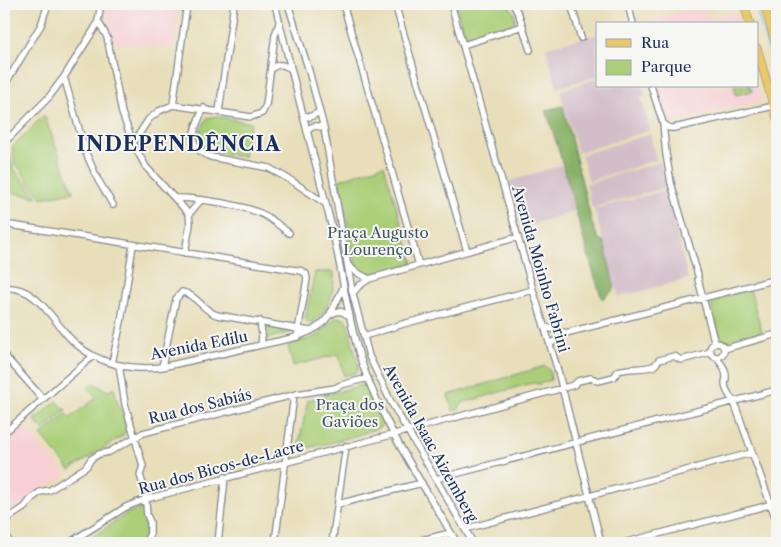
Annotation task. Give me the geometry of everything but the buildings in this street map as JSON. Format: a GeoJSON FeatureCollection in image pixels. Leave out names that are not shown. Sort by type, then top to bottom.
{"type":"FeatureCollection","features":[{"type":"Feature","properties":{"kind":"main road"},"geometry":{"type":"LineString","coordinates":[[744,4],[749,22]]}},
{"type":"Feature","properties":{"kind":"main road"},"geometry":{"type":"LineString","coordinates":[[764,4],[777,47]]}},
{"type":"Feature","properties":{"kind":"main road"},"geometry":{"type":"LineString","coordinates":[[758,51],[777,118]]}},
{"type":"Feature","properties":{"kind":"street"},"geometry":{"type":"LineString","coordinates":[[4,86],[41,25],[48,4]]}},
{"type":"Feature","properties":{"kind":"street"},"geometry":{"type":"LineString","coordinates":[[4,143],[42,106],[64,77],[98,21],[101,4]]}},
{"type":"Feature","properties":{"kind":"street"},"geometry":{"type":"LineString","coordinates":[[173,105],[187,4]]}},
{"type":"Feature","properties":{"kind":"street"},"geometry":{"type":"LineString","coordinates":[[219,111],[234,4]]}},
{"type":"Feature","properties":{"kind":"street","name":"Avenida Isaac Aizemberg"},"geometry":{"type":"LineString","coordinates":[[275,4],[335,240],[343,288],[368,378],[379,405],[458,543]]}},
{"type":"Feature","properties":{"kind":"street","name":"Avenida Isaac Aizemberg"},"geometry":{"type":"LineString","coordinates":[[288,4],[307,63],[324,128],[353,293],[376,372],[407,431],[473,543]]}},
{"type":"Feature","properties":{"kind":"street"},"geometry":{"type":"LineString","coordinates":[[343,4],[419,265]]}},
{"type":"Feature","properties":{"kind":"street"},"geometry":{"type":"LineString","coordinates":[[395,4],[467,251]]}},
{"type":"Feature","properties":{"kind":"street","name":"Avenida Moinho Fabrini"},"geometry":{"type":"LineString","coordinates":[[451,4],[550,344],[600,543]]}},
{"type":"Feature","properties":{"kind":"street"},"geometry":{"type":"LineString","coordinates":[[513,4],[519,15],[530,50]]}},
{"type":"Feature","properties":{"kind":"street"},"geometry":{"type":"LineString","coordinates":[[571,4],[581,38]]}},
{"type":"Feature","properties":{"kind":"street"},"geometry":{"type":"LineString","coordinates":[[628,4],[632,22]]}},
{"type":"Feature","properties":{"kind":"street"},"geometry":{"type":"LineString","coordinates":[[98,21],[107,37],[122,113],[133,143],[146,167],[189,214],[190,224],[185,253]]}},
{"type":"Feature","properties":{"kind":"street"},"geometry":{"type":"LineString","coordinates":[[133,143],[159,111],[173,105],[204,108],[251,117],[262,113],[266,105],[279,22]]}},
{"type":"Feature","properties":{"kind":"street"},"geometry":{"type":"LineString","coordinates":[[463,45],[523,26]]}},
{"type":"Feature","properties":{"kind":"street"},"geometry":{"type":"LineString","coordinates":[[271,68],[280,64],[291,68]]}},
{"type":"Feature","properties":{"kind":"street"},"geometry":{"type":"LineString","coordinates":[[64,77],[86,153],[98,180],[113,205]]}},
{"type":"Feature","properties":{"kind":"street"},"geometry":{"type":"LineString","coordinates":[[652,88],[662,123],[671,183],[704,298],[715,344]]}},
{"type":"Feature","properties":{"kind":"street"},"geometry":{"type":"LineString","coordinates":[[662,123],[669,128],[674,128],[774,106]]}},
{"type":"Feature","properties":{"kind":"street"},"geometry":{"type":"LineString","coordinates":[[204,108],[194,128],[193,136],[194,143],[203,154],[269,168],[292,180],[326,204]]}},
{"type":"Feature","properties":{"kind":"street"},"geometry":{"type":"LineString","coordinates":[[303,115],[310,117],[319,112]]}},
{"type":"Feature","properties":{"kind":"street"},"geometry":{"type":"LineString","coordinates":[[307,132],[312,127],[319,126],[324,128]]}},
{"type":"Feature","properties":{"kind":"street"},"geometry":{"type":"LineString","coordinates":[[176,198],[201,200],[256,211],[289,233]]}},
{"type":"Feature","properties":{"kind":"street"},"geometry":{"type":"LineString","coordinates":[[189,214],[201,200]]}},
{"type":"Feature","properties":{"kind":"street"},"geometry":{"type":"LineString","coordinates":[[4,224],[302,271],[306,274],[307,279],[297,337]]}},
{"type":"Feature","properties":{"kind":"street"},"geometry":{"type":"LineString","coordinates":[[353,293],[369,279],[518,237]]}},
{"type":"Feature","properties":{"kind":"street"},"geometry":{"type":"LineString","coordinates":[[112,363],[121,322],[133,245]]}},
{"type":"Feature","properties":{"kind":"street"},"geometry":{"type":"LineString","coordinates":[[348,265],[369,279]]}},
{"type":"Feature","properties":{"kind":"street"},"geometry":{"type":"LineString","coordinates":[[550,344],[566,333],[777,279]]}},
{"type":"Feature","properties":{"kind":"street","name":"Avenida Edilu"},"geometry":{"type":"LineString","coordinates":[[4,288],[15,288],[30,294],[39,301],[68,337],[93,356],[119,365],[144,368],[162,367],[297,337],[316,328],[330,315],[343,288]]}},
{"type":"Feature","properties":{"kind":"street"},"geometry":{"type":"LineString","coordinates":[[364,336],[533,290]]}},
{"type":"Feature","properties":{"kind":"street"},"geometry":{"type":"LineString","coordinates":[[162,367],[176,299],[179,293],[182,292],[189,294],[205,309],[217,316],[310,331]]}},
{"type":"Feature","properties":{"kind":"street"},"geometry":{"type":"LineString","coordinates":[[330,315],[342,312],[351,318]]}},
{"type":"Feature","properties":{"kind":"street"},"geometry":{"type":"LineString","coordinates":[[260,322],[261,345]]}},
{"type":"Feature","properties":{"kind":"street"},"geometry":{"type":"LineString","coordinates":[[544,327],[566,333]]}},
{"type":"Feature","properties":{"kind":"street"},"geometry":{"type":"LineString","coordinates":[[724,348],[777,336]]}},
{"type":"Feature","properties":{"kind":"street"},"geometry":{"type":"LineString","coordinates":[[715,344],[722,345],[724,348]]}},
{"type":"Feature","properties":{"kind":"street"},"geometry":{"type":"LineString","coordinates":[[715,344],[712,346],[711,352],[724,366],[727,377],[725,384],[728,393],[734,402],[751,453],[774,504],[777,522]]}},
{"type":"Feature","properties":{"kind":"street"},"geometry":{"type":"LineString","coordinates":[[717,357],[723,354],[724,348]]}},
{"type":"Feature","properties":{"kind":"street","name":"Rua dos Bicos-de-Lacre"},"geometry":{"type":"LineString","coordinates":[[71,543],[119,511],[146,499],[407,431],[574,385],[578,381],[591,378],[598,381],[614,377],[618,371],[632,367],[640,370],[654,366],[658,360],[674,356],[681,360],[711,352]]}},
{"type":"Feature","properties":{"kind":"street"},"geometry":{"type":"LineString","coordinates":[[4,433],[93,356]]}},
{"type":"Feature","properties":{"kind":"street"},"geometry":{"type":"LineString","coordinates":[[5,360],[43,399]]}},
{"type":"Feature","properties":{"kind":"street"},"geometry":{"type":"LineString","coordinates":[[119,365],[125,404],[143,466],[140,475],[150,522],[150,533],[146,543]]}},
{"type":"Feature","properties":{"kind":"street","name":"Rua dos Sabiás"},"geometry":{"type":"LineString","coordinates":[[4,521],[25,507],[40,492],[50,490],[86,467],[99,454],[109,452],[154,429],[294,396],[308,391],[334,388],[341,384],[368,378]]}},
{"type":"Feature","properties":{"kind":"street"},"geometry":{"type":"LineString","coordinates":[[436,480],[777,390]]}},
{"type":"Feature","properties":{"kind":"street"},"geometry":{"type":"LineString","coordinates":[[275,543],[294,396]]}},
{"type":"Feature","properties":{"kind":"street"},"geometry":{"type":"LineString","coordinates":[[379,405],[387,406],[391,402]]}},
{"type":"Feature","properties":{"kind":"street"},"geometry":{"type":"LineString","coordinates":[[332,543],[346,446]]}},
{"type":"Feature","properties":{"kind":"street"},"geometry":{"type":"LineString","coordinates":[[465,529],[588,498],[751,453]]}},
{"type":"Feature","properties":{"kind":"street"},"geometry":{"type":"LineString","coordinates":[[218,543],[225,477]]}},
{"type":"Feature","properties":{"kind":"street"},"geometry":{"type":"LineString","coordinates":[[338,504],[422,483]]}},
{"type":"Feature","properties":{"kind":"street"},"geometry":{"type":"LineString","coordinates":[[623,543],[774,504]]}},
{"type":"Feature","properties":{"kind":"street"},"geometry":{"type":"LineString","coordinates":[[408,543],[451,533]]}},
{"type":"Feature","properties":{"kind":"street"},"geometry":{"type":"LineString","coordinates":[[4,534],[10,543]]}},
{"type":"Feature","properties":{"kind":"shaded area"},"geometry":{"type":"Polygon","coordinates":[[[105,4],[179,4],[174,48],[112,43],[105,4]]]}},
{"type":"Feature","properties":{"kind":"shaded area"},"geometry":{"type":"Polygon","coordinates":[[[704,5],[707,19],[736,12],[739,22],[645,22],[704,5]]]}},
{"type":"Feature","properties":{"kind":"shaded area"},"geometry":{"type":"Polygon","coordinates":[[[596,34],[596,76],[557,88],[546,47],[596,34]]]}},
{"type":"Feature","properties":{"kind":"shaded area"},"geometry":{"type":"Polygon","coordinates":[[[596,78],[596,88],[643,88],[645,96],[641,98],[650,130],[578,153],[560,91],[596,78]]]}},
{"type":"Feature","properties":{"kind":"shaded area"},"geometry":{"type":"Polygon","coordinates":[[[758,86],[762,100],[673,122],[667,120],[664,116],[657,88],[758,88],[758,86]]]}},
{"type":"Feature","properties":{"kind":"shaded area"},"geometry":{"type":"Polygon","coordinates":[[[650,134],[656,160],[589,181],[581,155],[650,134]]]}},
{"type":"Feature","properties":{"kind":"shaded area"},"geometry":{"type":"Polygon","coordinates":[[[660,162],[667,187],[592,208],[586,184],[660,162]]]}},
{"type":"Feature","properties":{"kind":"shaded area"},"geometry":{"type":"Polygon","coordinates":[[[562,165],[575,211],[524,227],[510,181],[562,165]]]}},
{"type":"Feature","properties":{"kind":"shaded area"},"geometry":{"type":"Polygon","coordinates":[[[667,190],[688,279],[619,297],[594,209],[667,190]]]}},
{"type":"Feature","properties":{"kind":"shaded area"},"geometry":{"type":"Polygon","coordinates":[[[22,424],[66,475],[4,515],[4,440],[22,424]]]}},
{"type":"Feature","properties":{"kind":"green space"},"geometry":{"type":"Polygon","coordinates":[[[455,4],[507,4],[514,12],[515,23],[465,36],[455,4]]]}},
{"type":"Feature","properties":{"kind":"green space"},"geometry":{"type":"Polygon","coordinates":[[[769,4],[777,4],[777,32],[769,4]]]}},
{"type":"Feature","properties":{"kind":"green space"},"geometry":{"type":"Polygon","coordinates":[[[734,88],[751,88],[752,91],[736,95],[734,88]]]}},
{"type":"Feature","properties":{"kind":"green space"},"geometry":{"type":"Polygon","coordinates":[[[563,106],[592,223],[598,238],[604,242],[615,289],[602,299],[546,110],[563,106]]]}},
{"type":"Feature","properties":{"kind":"green space"},"geometry":{"type":"Polygon","coordinates":[[[44,115],[73,192],[42,198],[15,164],[12,147],[44,115]]]}},
{"type":"Feature","properties":{"kind":"green space"},"geometry":{"type":"Polygon","coordinates":[[[216,116],[251,123],[245,142],[244,157],[206,151],[200,145],[197,137],[207,118],[216,116]]]}},
{"type":"Feature","properties":{"kind":"green space"},"geometry":{"type":"Polygon","coordinates":[[[7,150],[14,169],[37,197],[10,192],[4,217],[4,153],[7,150]]]}},
{"type":"Feature","properties":{"kind":"green space","name":"Praça Augusto Lourenço"},"geometry":{"type":"Polygon","coordinates":[[[384,165],[413,263],[370,274],[357,269],[339,180],[384,165]]]}},
{"type":"Feature","properties":{"kind":"green space"},"geometry":{"type":"Polygon","coordinates":[[[315,272],[334,272],[334,279],[332,294],[326,308],[310,324],[305,319],[315,272]]]}},
{"type":"Feature","properties":{"kind":"green space"},"geometry":{"type":"Polygon","coordinates":[[[750,290],[762,332],[727,341],[720,339],[710,300],[750,290]]]}},
{"type":"Feature","properties":{"kind":"green space"},"geometry":{"type":"Polygon","coordinates":[[[339,317],[347,320],[358,364],[356,373],[344,376],[339,354],[293,366],[288,346],[318,335],[333,320],[339,317]]]}},
{"type":"Feature","properties":{"kind":"green space"},"geometry":{"type":"Polygon","coordinates":[[[267,325],[290,329],[291,331],[266,339],[267,325]]]}},
{"type":"Feature","properties":{"kind":"green space"},"geometry":{"type":"Polygon","coordinates":[[[545,366],[550,370],[551,380],[539,384],[532,383],[462,403],[458,410],[453,411],[448,395],[545,366]]]}},
{"type":"Feature","properties":{"kind":"green space"},"geometry":{"type":"Polygon","coordinates":[[[94,383],[108,391],[114,388],[118,404],[128,427],[122,436],[70,470],[41,435],[66,414],[70,418],[96,398],[88,388],[94,383]]]}},
{"type":"Feature","properties":{"kind":"green space","name":"Praça dos Gaviões"},"geometry":{"type":"Polygon","coordinates":[[[362,385],[366,387],[383,424],[371,431],[308,448],[299,443],[308,400],[362,385]]]}},
{"type":"Feature","properties":{"kind":"green space"},"geometry":{"type":"Polygon","coordinates":[[[57,401],[66,410],[43,430],[34,420],[57,401]]]}},
{"type":"Feature","properties":{"kind":"green space"},"geometry":{"type":"Polygon","coordinates":[[[146,507],[145,543],[84,543],[129,512],[146,507]]]}},
{"type":"Feature","properties":{"kind":"waterway"},"geometry":{"type":"LineString","coordinates":[[755,4],[777,80]]}},
{"type":"Feature","properties":{"kind":"district","name":"INDEPENDÊNCIA"},"geometry":{"type":"Point","coordinates":[179,144]}}]}
